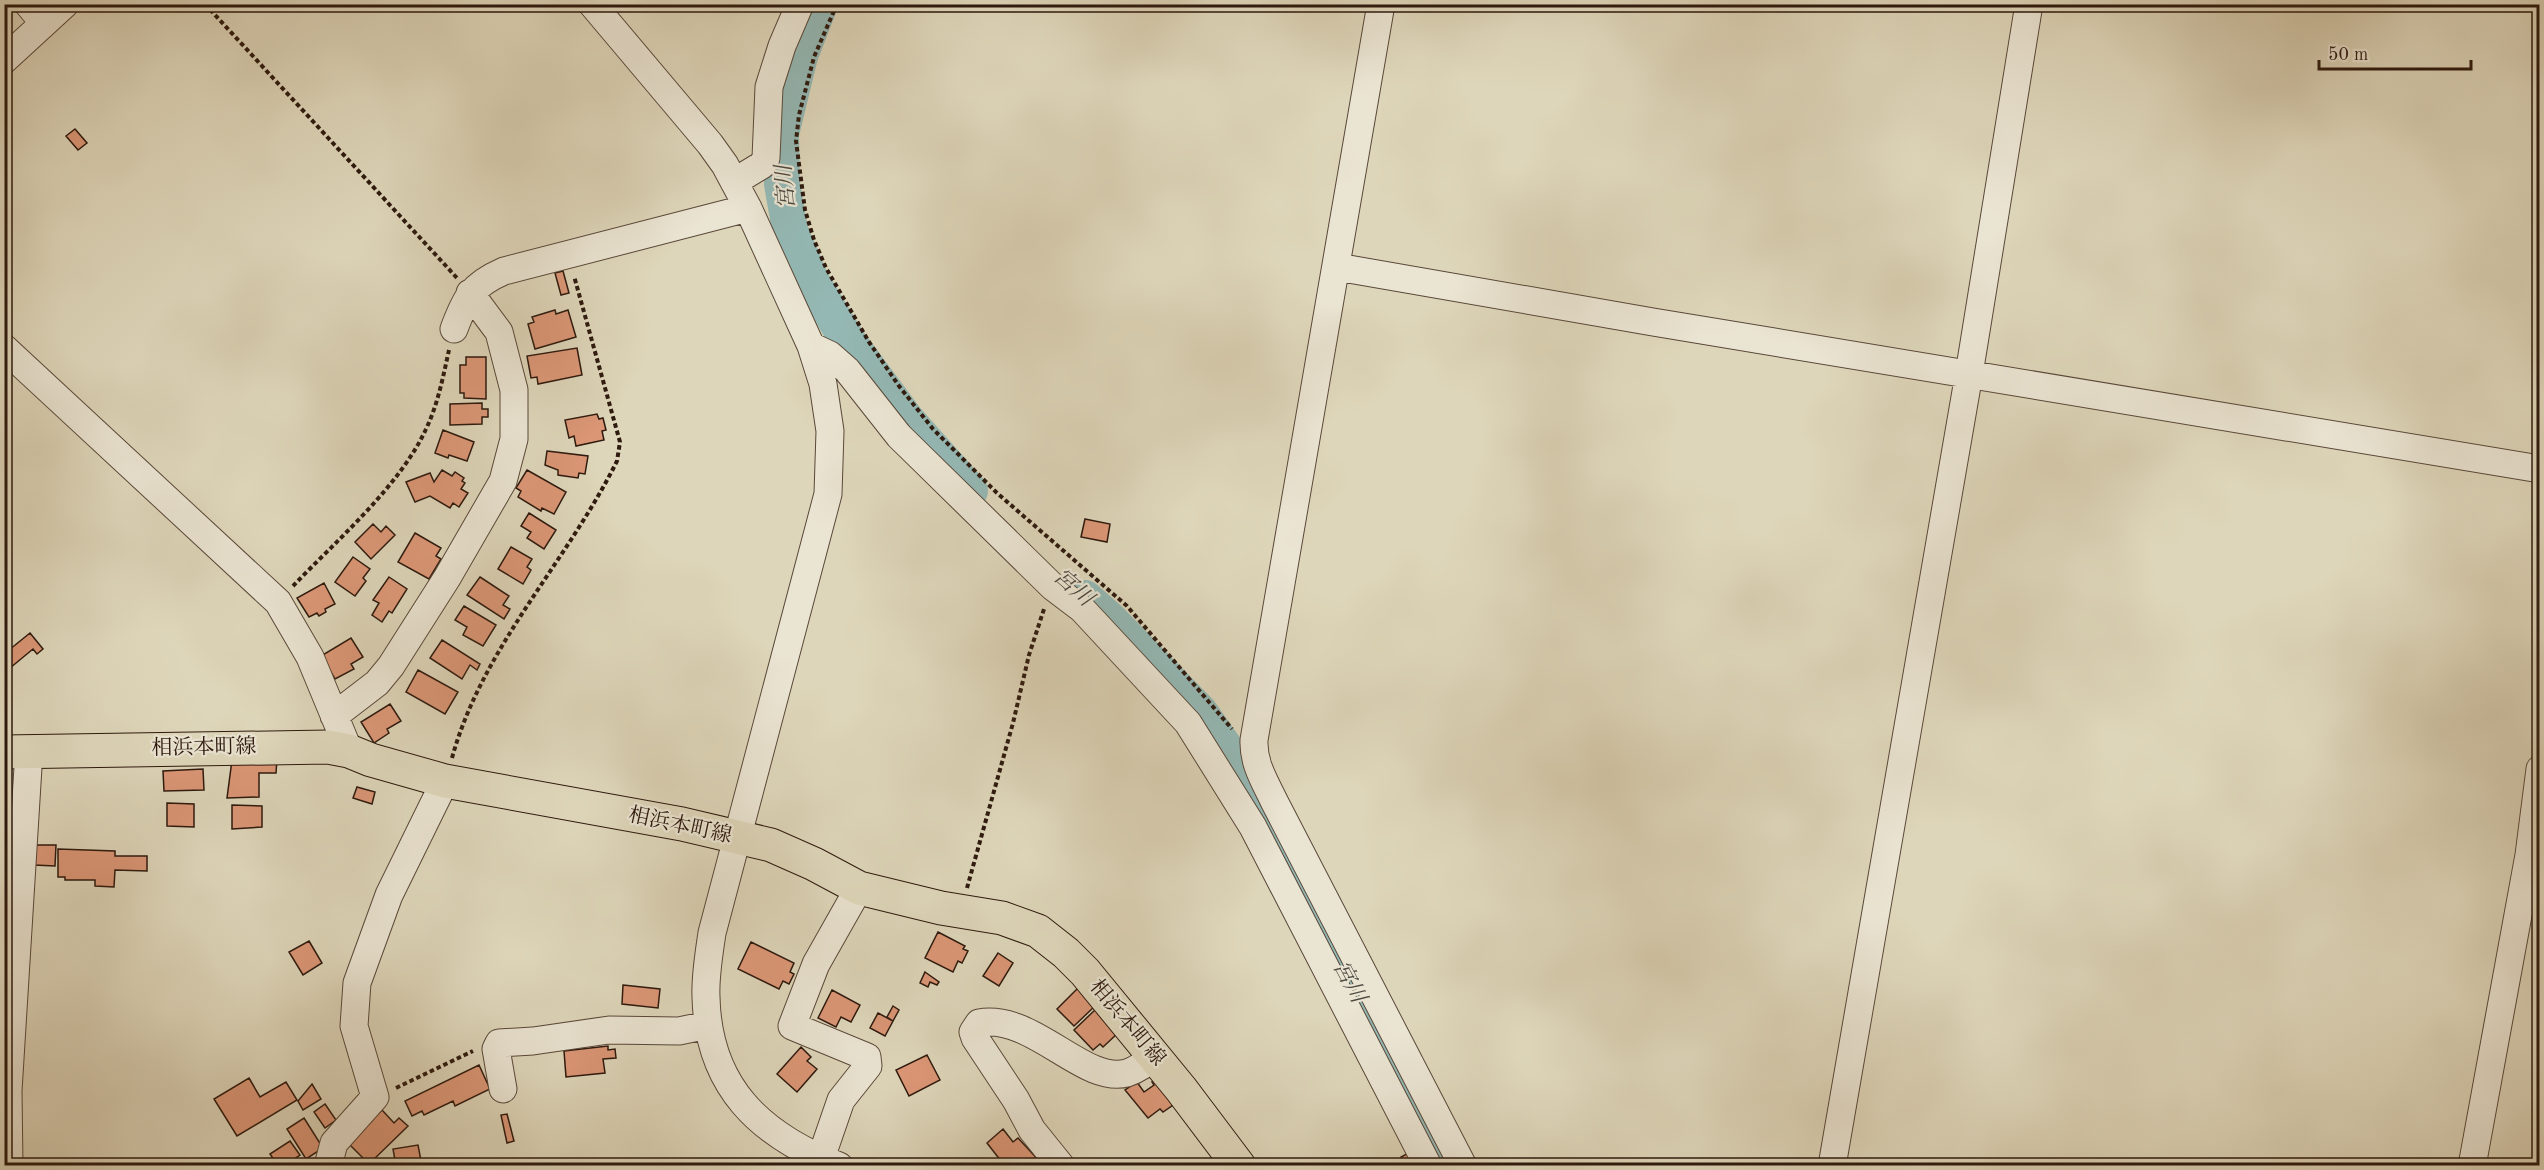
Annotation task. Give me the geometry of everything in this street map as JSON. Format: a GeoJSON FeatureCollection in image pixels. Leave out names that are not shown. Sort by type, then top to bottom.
{"type":"FeatureCollection","features":[{"type":"Feature","properties":{"kind":"main road","name":"相浜本町線"},"geometry":{"type":"LineString","coordinates":[[17,752],[306,746],[348,751],[370,760],[446,781],[682,824],[771,845],[814,864],[859,888],[960,912],[1020,923],[1053,941],[1085,972],[1155,1056],[1239,1166]]}},
{"type":"Feature","properties":{"kind":"street"},"geometry":{"type":"LineString","coordinates":[[4,60],[36,14],[65,4]]}},
{"type":"Feature","properties":{"kind":"street"},"geometry":{"type":"LineString","coordinates":[[592,4],[693,121],[725,165],[748,208],[811,346],[829,410],[831,454],[828,494],[712,933],[706,996],[708,1025],[720,1070],[742,1103],[753,1116],[772,1130],[830,1162],[842,1100],[868,1066],[867,1057],[792,1026],[816,964],[859,888]]}},
{"type":"Feature","properties":{"kind":"street"},"geometry":{"type":"LineString","coordinates":[[734,182],[762,165],[766,158],[769,87],[782,46],[800,4]]}},
{"type":"Feature","properties":{"kind":"street"},"geometry":{"type":"LineString","coordinates":[[1381,4],[1254,740],[1254,754],[1261,774],[1463,1166]]}},
{"type":"Feature","properties":{"kind":"street"},"geometry":{"type":"LineString","coordinates":[[1832,1166],[1969,374],[2029,4]]}},
{"type":"Feature","properties":{"kind":"street"},"geometry":{"type":"LineString","coordinates":[[454,329],[470,292],[483,280],[504,271],[748,208]]}},
{"type":"Feature","properties":{"kind":"street"},"geometry":{"type":"LineString","coordinates":[[1337,267],[2540,469]]}},
{"type":"Feature","properties":{"kind":"street"},"geometry":{"type":"LineString","coordinates":[[334,716],[377,683],[391,666],[447,578],[503,481],[514,439],[514,390],[499,332],[470,292]]}},
{"type":"Feature","properties":{"kind":"street"},"geometry":{"type":"LineString","coordinates":[[811,346],[830,355],[848,370],[899,436],[1053,587],[1082,609],[1188,723],[1253,827],[1428,1166]]}},
{"type":"Feature","properties":{"kind":"street"},"geometry":{"type":"LineString","coordinates":[[4,348],[278,602],[310,657],[348,751]]}},
{"type":"Feature","properties":{"kind":"street"},"geometry":{"type":"LineString","coordinates":[[9,1166],[8,1091],[17,752]]}},
{"type":"Feature","properties":{"kind":"street"},"geometry":{"type":"LineString","coordinates":[[2472,1166],[2529,855],[2540,769]]}},
{"type":"Feature","properties":{"kind":"street"},"geometry":{"type":"LineString","coordinates":[[328,1166],[334,1143],[375,1097],[354,1026],[357,983],[389,895],[446,781]]}},
{"type":"Feature","properties":{"kind":"street"},"geometry":{"type":"LineString","coordinates":[[1061,1166],[1032,1130],[1016,1100],[975,1038],[973,1032],[979,1023],[991,1021],[1005,1023],[1044,1040],[1094,1069],[1110,1074],[1126,1073],[1143,1066],[1155,1056]]}},
{"type":"Feature","properties":{"kind":"street"},"geometry":{"type":"LineString","coordinates":[[503,1089],[496,1049],[499,1043],[533,1041],[609,1030],[679,1031],[708,1025]]}},
{"type":"Feature","properties":{"kind":"path"},"geometry":{"type":"LineString","coordinates":[[205,4],[470,292]]}},
{"type":"Feature","properties":{"kind":"path"},"geometry":{"type":"LineString","coordinates":[[837,4],[814,57],[799,115],[796,141],[805,210],[814,240],[837,286],[899,386],[933,429],[997,493],[1126,606],[1230,727],[1239,734],[1254,740]]}},
{"type":"Feature","properties":{"kind":"path"},"geometry":{"type":"LineString","coordinates":[[446,781],[459,731],[481,682],[617,461],[620,442],[568,255]]}},
{"type":"Feature","properties":{"kind":"path"},"geometry":{"type":"LineString","coordinates":[[278,602],[382,494],[404,466],[426,430],[438,399],[454,329]]}},
{"type":"Feature","properties":{"kind":"path"},"geometry":{"type":"LineString","coordinates":[[960,912],[1013,723],[1029,655],[1048,595],[1053,587]]}},
{"type":"Feature","properties":{"kind":"path"},"geometry":{"type":"LineString","coordinates":[[375,1097],[488,1044],[499,1043]]}},
{"type":"Feature","properties":{"kind":"building"},"geometry":{"type":"Polygon","coordinates":[[[75,129],[87,143],[78,150],[66,136],[75,129]]]}},
{"type":"Feature","properties":{"kind":"building"},"geometry":{"type":"Polygon","coordinates":[[[563,271],[569,293],[561,295],[555,273],[563,271]]]}},
{"type":"Feature","properties":{"kind":"building"},"geometry":{"type":"Polygon","coordinates":[[[555,310],[556,314],[568,310],[576,337],[535,349],[528,324],[534,322],[532,317],[555,310]]]}},
{"type":"Feature","properties":{"kind":"building"},"geometry":{"type":"Polygon","coordinates":[[[577,348],[582,375],[538,384],[537,377],[531,378],[527,356],[577,348]]]}},
{"type":"Feature","properties":{"kind":"building"},"geometry":{"type":"Polygon","coordinates":[[[466,357],[486,357],[486,399],[464,398],[464,393],[460,393],[460,365],[466,365],[466,357]]]}},
{"type":"Feature","properties":{"kind":"building"},"geometry":{"type":"Polygon","coordinates":[[[482,403],[482,409],[488,409],[488,417],[482,417],[482,424],[450,425],[450,404],[482,403]]]}},
{"type":"Feature","properties":{"kind":"building"},"geometry":{"type":"Polygon","coordinates":[[[597,414],[599,419],[603,418],[606,430],[602,431],[604,440],[576,446],[574,436],[569,438],[565,420],[597,414]]]}},
{"type":"Feature","properties":{"kind":"building"},"geometry":{"type":"Polygon","coordinates":[[[443,430],[474,442],[467,461],[435,453],[443,430]]]}},
{"type":"Feature","properties":{"kind":"building"},"geometry":{"type":"Polygon","coordinates":[[[547,451],[588,456],[585,474],[579,473],[578,478],[558,475],[558,470],[545,465],[547,451]]]}},
{"type":"Feature","properties":{"kind":"building"},"geometry":{"type":"Polygon","coordinates":[[[442,470],[452,476],[455,472],[464,478],[462,481],[465,483],[461,489],[468,493],[459,507],[453,503],[450,508],[430,496],[415,502],[406,482],[430,473],[434,482],[442,470]]]}},
{"type":"Feature","properties":{"kind":"building"},"geometry":{"type":"Polygon","coordinates":[[[527,470],[566,492],[554,514],[542,508],[541,511],[518,497],[521,491],[516,488],[527,470]]]}},
{"type":"Feature","properties":{"kind":"building"},"geometry":{"type":"Polygon","coordinates":[[[529,513],[556,530],[544,549],[527,538],[531,532],[521,526],[529,513]]]}},
{"type":"Feature","properties":{"kind":"building"},"geometry":{"type":"Polygon","coordinates":[[[1085,519],[1110,524],[1107,542],[1081,537],[1085,519]]]}},
{"type":"Feature","properties":{"kind":"building"},"geometry":{"type":"Polygon","coordinates":[[[373,524],[381,532],[386,526],[395,535],[371,559],[355,542],[373,524]]]}},
{"type":"Feature","properties":{"kind":"building"},"geometry":{"type":"Polygon","coordinates":[[[415,533],[441,548],[436,556],[441,559],[429,579],[398,562],[415,533]]]}},
{"type":"Feature","properties":{"kind":"building"},"geometry":{"type":"Polygon","coordinates":[[[511,547],[532,559],[527,567],[531,570],[523,584],[498,569],[511,547]]]}},
{"type":"Feature","properties":{"kind":"building"},"geometry":{"type":"Polygon","coordinates":[[[353,557],[370,569],[363,578],[366,581],[355,596],[335,582],[353,557]]]}},
{"type":"Feature","properties":{"kind":"building"},"geometry":{"type":"Polygon","coordinates":[[[389,577],[407,589],[392,613],[389,611],[382,622],[372,615],[379,603],[373,600],[389,577]]]}},
{"type":"Feature","properties":{"kind":"building"},"geometry":{"type":"Polygon","coordinates":[[[480,577],[509,596],[503,605],[510,609],[504,619],[467,595],[480,577]]]}},
{"type":"Feature","properties":{"kind":"building"},"geometry":{"type":"Polygon","coordinates":[[[324,583],[335,604],[325,609],[326,612],[319,616],[317,613],[309,617],[297,598],[324,583]]]}},
{"type":"Feature","properties":{"kind":"building"},"geometry":{"type":"Polygon","coordinates":[[[464,606],[496,625],[483,646],[463,635],[467,627],[455,620],[464,606]]]}},
{"type":"Feature","properties":{"kind":"building"},"geometry":{"type":"Polygon","coordinates":[[[30,633],[43,649],[37,654],[33,649],[4,673],[4,654],[30,633]]]}},
{"type":"Feature","properties":{"kind":"building"},"geometry":{"type":"Polygon","coordinates":[[[351,638],[363,657],[351,664],[354,669],[335,679],[321,656],[351,638]]]}},
{"type":"Feature","properties":{"kind":"building"},"geometry":{"type":"Polygon","coordinates":[[[442,640],[480,664],[477,670],[470,665],[462,679],[430,658],[442,640]]]}},
{"type":"Feature","properties":{"kind":"building"},"geometry":{"type":"Polygon","coordinates":[[[418,670],[458,692],[445,714],[406,692],[418,670]]]}},
{"type":"Feature","properties":{"kind":"building"},"geometry":{"type":"Polygon","coordinates":[[[390,704],[401,721],[387,729],[389,733],[374,743],[361,722],[390,704]]]}},
{"type":"Feature","properties":{"kind":"building"},"geometry":{"type":"Polygon","coordinates":[[[277,759],[276,773],[259,773],[259,797],[227,798],[232,760],[277,759]]]}},
{"type":"Feature","properties":{"kind":"building"},"geometry":{"type":"Polygon","coordinates":[[[203,769],[204,790],[164,791],[163,771],[203,769]]]}},
{"type":"Feature","properties":{"kind":"building"},"geometry":{"type":"Polygon","coordinates":[[[357,787],[375,792],[372,804],[353,798],[357,787]]]}},
{"type":"Feature","properties":{"kind":"building"},"geometry":{"type":"Polygon","coordinates":[[[167,803],[194,804],[194,827],[167,826],[167,803]]]}},
{"type":"Feature","properties":{"kind":"building"},"geometry":{"type":"Polygon","coordinates":[[[232,805],[262,806],[262,827],[232,829],[232,805]]]}},
{"type":"Feature","properties":{"kind":"building"},"geometry":{"type":"Polygon","coordinates":[[[35,845],[56,845],[55,866],[34,865],[35,845]]]}},
{"type":"Feature","properties":{"kind":"building"},"geometry":{"type":"Polygon","coordinates":[[[58,849],[115,851],[115,856],[147,856],[147,871],[115,870],[114,887],[95,886],[95,880],[65,880],[65,877],[58,877],[58,849]]]}},
{"type":"Feature","properties":{"kind":"building"},"geometry":{"type":"Polygon","coordinates":[[[938,932],[965,946],[963,949],[968,951],[962,963],[958,961],[953,972],[925,958],[938,932]]]}},
{"type":"Feature","properties":{"kind":"building"},"geometry":{"type":"Polygon","coordinates":[[[309,941],[322,963],[303,975],[289,952],[309,941]]]}},
{"type":"Feature","properties":{"kind":"building"},"geometry":{"type":"Polygon","coordinates":[[[751,942],[794,963],[790,972],[794,974],[789,984],[783,981],[779,989],[738,969],[751,942]]]}},
{"type":"Feature","properties":{"kind":"building"},"geometry":{"type":"Polygon","coordinates":[[[998,953],[1013,963],[999,986],[983,976],[998,953]]]}},
{"type":"Feature","properties":{"kind":"building"},"geometry":{"type":"Polygon","coordinates":[[[925,972],[939,982],[937,985],[930,982],[928,987],[920,983],[925,972]]]}},
{"type":"Feature","properties":{"kind":"building"},"geometry":{"type":"Polygon","coordinates":[[[623,985],[660,989],[658,1008],[622,1004],[623,985]]]}},
{"type":"Feature","properties":{"kind":"building"},"geometry":{"type":"Polygon","coordinates":[[[1079,987],[1096,1005],[1074,1026],[1057,1009],[1079,987]]]}},
{"type":"Feature","properties":{"kind":"building"},"geometry":{"type":"Polygon","coordinates":[[[832,990],[860,1005],[851,1022],[841,1017],[836,1027],[818,1018],[832,990]]]}},
{"type":"Feature","properties":{"kind":"building"},"geometry":{"type":"Polygon","coordinates":[[[893,1006],[899,1010],[893,1021],[887,1017],[893,1006]]]}},
{"type":"Feature","properties":{"kind":"building"},"geometry":{"type":"Polygon","coordinates":[[[1096,1009],[1118,1033],[1103,1047],[1100,1044],[1093,1050],[1074,1030],[1096,1009]]]}},
{"type":"Feature","properties":{"kind":"building"},"geometry":{"type":"Polygon","coordinates":[[[878,1013],[893,1021],[885,1036],[870,1028],[878,1013]]]}},
{"type":"Feature","properties":{"kind":"building"},"geometry":{"type":"Polygon","coordinates":[[[608,1046],[608,1050],[615,1049],[616,1058],[603,1059],[605,1073],[566,1077],[564,1051],[608,1046]]]}},
{"type":"Feature","properties":{"kind":"building"},"geometry":{"type":"Polygon","coordinates":[[[801,1047],[811,1057],[807,1061],[817,1069],[797,1092],[777,1074],[801,1047]]]}},
{"type":"Feature","properties":{"kind":"building"},"geometry":{"type":"Polygon","coordinates":[[[927,1055],[940,1080],[909,1096],[896,1070],[927,1055]]]}},
{"type":"Feature","properties":{"kind":"building"},"geometry":{"type":"Polygon","coordinates":[[[479,1065],[490,1089],[455,1106],[453,1101],[424,1115],[422,1111],[412,1116],[405,1101],[479,1065]]]}},
{"type":"Feature","properties":{"kind":"building"},"geometry":{"type":"Polygon","coordinates":[[[1161,1075],[1176,1103],[1163,1112],[1160,1109],[1148,1118],[1125,1090],[1137,1082],[1144,1092],[1154,1085],[1152,1082],[1161,1075]]]}},
{"type":"Feature","properties":{"kind":"building"},"geometry":{"type":"Polygon","coordinates":[[[249,1078],[260,1097],[286,1082],[297,1100],[237,1136],[214,1099],[249,1078]]]}},
{"type":"Feature","properties":{"kind":"building"},"geometry":{"type":"Polygon","coordinates":[[[312,1084],[321,1099],[303,1110],[298,1101],[312,1084]]]}},
{"type":"Feature","properties":{"kind":"building"},"geometry":{"type":"Polygon","coordinates":[[[325,1104],[336,1120],[325,1128],[314,1112],[325,1104]]]}},
{"type":"Feature","properties":{"kind":"building"},"geometry":{"type":"Polygon","coordinates":[[[382,1110],[394,1123],[399,1118],[408,1126],[369,1164],[348,1143],[382,1110]]]}},
{"type":"Feature","properties":{"kind":"building"},"geometry":{"type":"Polygon","coordinates":[[[507,1114],[514,1141],[507,1143],[501,1115],[507,1114]]]}},
{"type":"Feature","properties":{"kind":"building"},"geometry":{"type":"Polygon","coordinates":[[[304,1118],[323,1148],[306,1159],[287,1129],[304,1118]]]}},
{"type":"Feature","properties":{"kind":"building"},"geometry":{"type":"Polygon","coordinates":[[[1003,1129],[1013,1142],[1018,1138],[1044,1166],[995,1166],[1001,1161],[987,1143],[1003,1129]]]}},
{"type":"Feature","properties":{"kind":"building"},"geometry":{"type":"Polygon","coordinates":[[[290,1141],[300,1155],[284,1166],[278,1166],[270,1154],[290,1141]]]}},
{"type":"Feature","properties":{"kind":"building"},"geometry":{"type":"Polygon","coordinates":[[[418,1145],[422,1166],[396,1166],[393,1149],[418,1145]]]}},
{"type":"Feature","properties":{"kind":"building"},"geometry":{"type":"Polygon","coordinates":[[[1414,1150],[1422,1166],[1405,1166],[1401,1157],[1414,1150]]]}},
{"type":"Feature","properties":{"kind":"waterway","name":"宮川"},"geometry":{"type":"LineString","coordinates":[[820,4],[800,56],[781,134],[782,184],[790,230],[811,280],[848,341],[906,419],[970,491]]}},
{"type":"Feature","properties":{"kind":"waterway","name":"宮川"},"geometry":{"type":"LineString","coordinates":[[1085,598],[1110,620],[1200,712],[1231,756],[1306,895],[1444,1166]]}}]}
